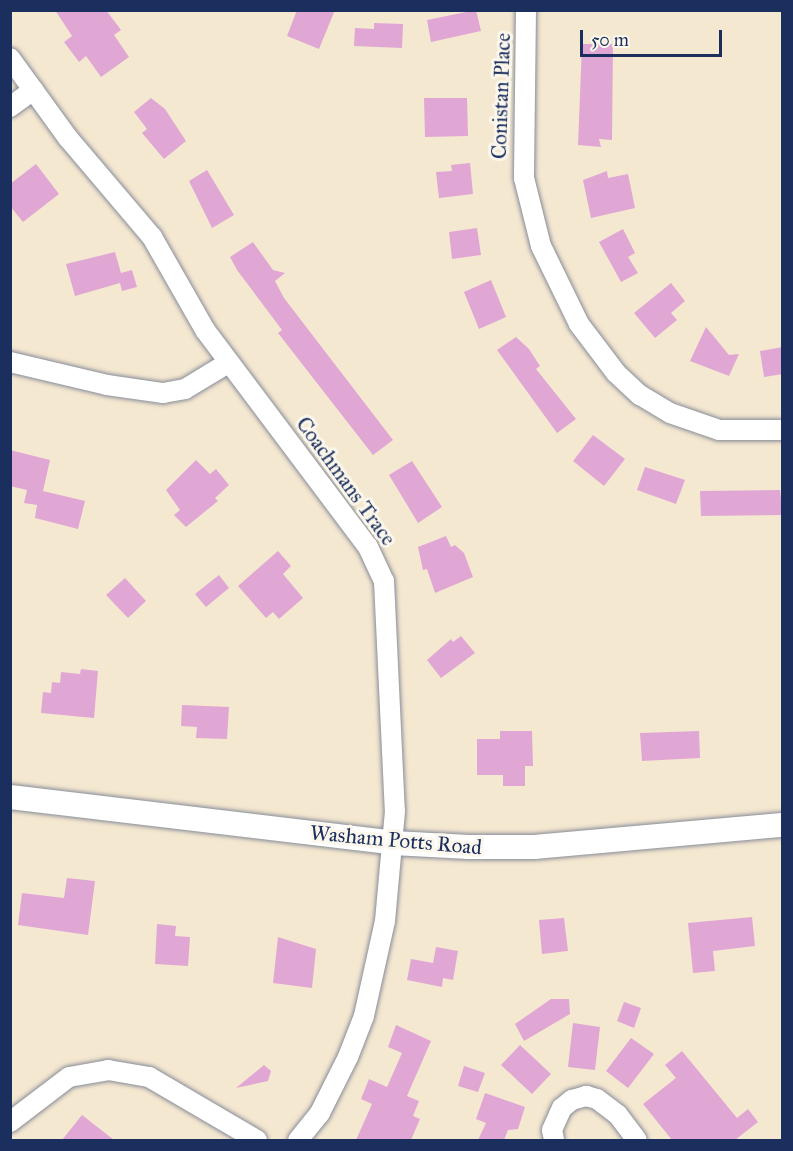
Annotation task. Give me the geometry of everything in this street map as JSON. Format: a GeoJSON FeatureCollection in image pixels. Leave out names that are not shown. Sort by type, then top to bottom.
{"type":"FeatureCollection","features":[{"type":"Feature","properties":{"kind":"street","name":"Conistan Place"},"geometry":{"type":"LineString","coordinates":[[526,10],[524,178],[541,246],[579,324],[616,373],[640,395],[670,413],[719,430],[783,430]]}},
{"type":"Feature","properties":{"kind":"street","name":"Coachmans Trace"},"geometry":{"type":"LineString","coordinates":[[10,58],[68,138],[152,237],[192,309],[228,363],[368,547],[384,581],[393,760],[393,843],[384,931],[364,1016],[334,1088],[298,1140]]}},
{"type":"Feature","properties":{"kind":"street"},"geometry":{"type":"LineString","coordinates":[[10,107],[33,90]]}},
{"type":"Feature","properties":{"kind":"street"},"geometry":{"type":"LineString","coordinates":[[10,362],[107,385],[163,393],[185,389],[228,363]]}},
{"type":"Feature","properties":{"kind":"street","name":"Washam Potts Road"},"geometry":{"type":"LineString","coordinates":[[10,796],[393,843],[534,847],[783,825]]}},
{"type":"Feature","properties":{"kind":"street"},"geometry":{"type":"LineString","coordinates":[[10,1122],[69,1077],[108,1070],[149,1077],[257,1140]]}},
{"type":"Feature","properties":{"kind":"street"},"geometry":{"type":"LineString","coordinates":[[554,1140],[552,1130],[562,1108],[572,1100],[586,1096],[597,1099],[618,1115],[638,1140]]}},
{"type":"Feature","properties":{"kind":"building"},"geometry":{"type":"Polygon","coordinates":[[[55,10],[106,10],[121,30],[114,35],[129,57],[101,77],[86,56],[79,62],[64,42],[72,36],[55,10]]]}},
{"type":"Feature","properties":{"kind":"building"},"geometry":{"type":"Polygon","coordinates":[[[297,10],[335,10],[319,49],[287,36],[297,10]]]}},
{"type":"Feature","properties":{"kind":"building"},"geometry":{"type":"Polygon","coordinates":[[[476,10],[481,31],[431,42],[427,20],[476,10]]]}},
{"type":"Feature","properties":{"kind":"building"},"geometry":{"type":"Polygon","coordinates":[[[374,23],[403,24],[402,48],[354,46],[355,28],[374,29],[374,23]]]}},
{"type":"Feature","properties":{"kind":"building"},"geometry":{"type":"Polygon","coordinates":[[[582,44],[613,44],[612,140],[599,139],[601,147],[578,145],[582,44]]]}},
{"type":"Feature","properties":{"kind":"building"},"geometry":{"type":"Polygon","coordinates":[[[151,98],[165,109],[186,141],[164,159],[142,133],[147,129],[134,112],[151,98]]]}},
{"type":"Feature","properties":{"kind":"building"},"geometry":{"type":"Polygon","coordinates":[[[424,98],[467,98],[468,136],[425,137],[424,98]]]}},
{"type":"Feature","properties":{"kind":"building"},"geometry":{"type":"Polygon","coordinates":[[[470,163],[473,194],[439,198],[436,172],[452,171],[451,165],[470,163]]]}},
{"type":"Feature","properties":{"kind":"building"},"geometry":{"type":"Polygon","coordinates":[[[36,164],[59,194],[23,222],[10,206],[10,184],[36,164]]]}},
{"type":"Feature","properties":{"kind":"building"},"geometry":{"type":"Polygon","coordinates":[[[207,170],[234,215],[212,228],[189,181],[207,170]]]}},
{"type":"Feature","properties":{"kind":"building"},"geometry":{"type":"Polygon","coordinates":[[[607,171],[608,178],[628,174],[635,208],[591,218],[583,180],[607,171]]]}},
{"type":"Feature","properties":{"kind":"building"},"geometry":{"type":"Polygon","coordinates":[[[477,228],[481,255],[452,259],[449,232],[477,228]]]}},
{"type":"Feature","properties":{"kind":"building"},"geometry":{"type":"Polygon","coordinates":[[[623,229],[635,253],[628,257],[638,273],[621,282],[599,242],[623,229]]]}},
{"type":"Feature","properties":{"kind":"building"},"geometry":{"type":"Polygon","coordinates":[[[253,242],[273,270],[285,273],[275,281],[284,298],[393,440],[373,455],[278,333],[282,330],[237,270],[230,257],[253,242]]]}},
{"type":"Feature","properties":{"kind":"building"},"geometry":{"type":"Polygon","coordinates":[[[115,252],[121,273],[132,270],[137,287],[122,291],[120,283],[75,296],[66,264],[115,252]]]}},
{"type":"Feature","properties":{"kind":"building"},"geometry":{"type":"Polygon","coordinates":[[[491,280],[506,317],[479,329],[464,292],[491,280]]]}},
{"type":"Feature","properties":{"kind":"building"},"geometry":{"type":"Polygon","coordinates":[[[671,283],[685,301],[671,313],[677,320],[655,338],[634,313],[671,283]]]}},
{"type":"Feature","properties":{"kind":"building"},"geometry":{"type":"Polygon","coordinates":[[[706,327],[729,355],[739,354],[729,376],[690,361],[706,327]]]}},
{"type":"Feature","properties":{"kind":"building"},"geometry":{"type":"Polygon","coordinates":[[[516,337],[529,349],[540,366],[536,369],[576,419],[557,433],[497,350],[516,337]]]}},
{"type":"Feature","properties":{"kind":"building"},"geometry":{"type":"Polygon","coordinates":[[[783,347],[783,374],[764,377],[760,351],[783,347]]]}},
{"type":"Feature","properties":{"kind":"building"},"geometry":{"type":"Polygon","coordinates":[[[593,435],[625,459],[604,486],[573,461],[593,435]]]}},
{"type":"Feature","properties":{"kind":"building"},"geometry":{"type":"Polygon","coordinates":[[[10,450],[50,460],[43,491],[85,501],[78,529],[35,518],[37,505],[24,503],[27,490],[10,486],[10,450]]]}},
{"type":"Feature","properties":{"kind":"building"},"geometry":{"type":"Polygon","coordinates":[[[196,460],[210,474],[216,469],[229,485],[215,498],[218,501],[186,527],[174,515],[180,510],[166,490],[196,460]]]}},
{"type":"Feature","properties":{"kind":"building"},"geometry":{"type":"Polygon","coordinates":[[[412,461],[442,507],[418,523],[389,475],[412,461]]]}},
{"type":"Feature","properties":{"kind":"building"},"geometry":{"type":"Polygon","coordinates":[[[645,467],[685,480],[676,504],[637,490],[645,467]]]}},
{"type":"Feature","properties":{"kind":"building"},"geometry":{"type":"Polygon","coordinates":[[[780,490],[783,515],[701,516],[700,491],[780,490]]]}},
{"type":"Feature","properties":{"kind":"building"},"geometry":{"type":"Polygon","coordinates":[[[446,536],[451,547],[455,545],[464,553],[473,577],[435,593],[427,569],[423,570],[418,547],[446,536]]]}},
{"type":"Feature","properties":{"kind":"building"},"geometry":{"type":"Polygon","coordinates":[[[278,551],[291,566],[283,574],[303,598],[279,619],[273,612],[266,618],[238,586],[278,551]]]}},
{"type":"Feature","properties":{"kind":"building"},"geometry":{"type":"Polygon","coordinates":[[[219,575],[229,588],[206,607],[195,594],[219,575]]]}},
{"type":"Feature","properties":{"kind":"building"},"geometry":{"type":"Polygon","coordinates":[[[125,578],[146,601],[128,618],[106,595],[125,578]]]}},
{"type":"Feature","properties":{"kind":"building"},"geometry":{"type":"Polygon","coordinates":[[[461,636],[475,653],[441,678],[427,660],[451,639],[453,642],[461,636]]]}},
{"type":"Feature","properties":{"kind":"building"},"geometry":{"type":"Polygon","coordinates":[[[81,669],[98,671],[94,718],[41,713],[43,692],[51,693],[52,682],[60,683],[61,672],[80,674],[81,669]]]}},
{"type":"Feature","properties":{"kind":"building"},"geometry":{"type":"Polygon","coordinates":[[[182,705],[229,707],[227,739],[196,738],[197,727],[181,726],[182,705]]]}},
{"type":"Feature","properties":{"kind":"building"},"geometry":{"type":"Polygon","coordinates":[[[500,731],[532,731],[533,766],[525,766],[525,786],[503,786],[503,775],[477,775],[477,739],[500,739],[500,731]]]}},
{"type":"Feature","properties":{"kind":"building"},"geometry":{"type":"Polygon","coordinates":[[[699,731],[700,758],[642,761],[640,733],[699,731]]]}},
{"type":"Feature","properties":{"kind":"building"},"geometry":{"type":"Polygon","coordinates":[[[67,878],[95,881],[88,935],[18,925],[22,893],[64,898],[67,878]]]}},
{"type":"Feature","properties":{"kind":"building"},"geometry":{"type":"Polygon","coordinates":[[[752,917],[755,946],[713,951],[715,971],[693,973],[688,923],[752,917]]]}},
{"type":"Feature","properties":{"kind":"building"},"geometry":{"type":"Polygon","coordinates":[[[564,918],[568,951],[542,954],[539,920],[564,918]]]}},
{"type":"Feature","properties":{"kind":"building"},"geometry":{"type":"Polygon","coordinates":[[[157,924],[176,926],[175,936],[190,937],[188,966],[155,964],[157,924]]]}},
{"type":"Feature","properties":{"kind":"building"},"geometry":{"type":"Polygon","coordinates":[[[278,937],[316,949],[312,988],[273,983],[278,937]]]}},
{"type":"Feature","properties":{"kind":"building"},"geometry":{"type":"Polygon","coordinates":[[[436,947],[458,951],[453,980],[443,978],[442,987],[407,980],[411,959],[433,963],[436,947]]]}},
{"type":"Feature","properties":{"kind":"building"},"geometry":{"type":"Polygon","coordinates":[[[551,999],[569,999],[570,1014],[524,1041],[515,1024],[551,999]]]}},
{"type":"Feature","properties":{"kind":"building"},"geometry":{"type":"Polygon","coordinates":[[[624,1002],[641,1008],[634,1028],[617,1021],[624,1002]]]}},
{"type":"Feature","properties":{"kind":"building"},"geometry":{"type":"Polygon","coordinates":[[[573,1023],[600,1027],[595,1070],[568,1067],[573,1023]]]}},
{"type":"Feature","properties":{"kind":"building"},"geometry":{"type":"Polygon","coordinates":[[[396,1025],[431,1041],[407,1096],[419,1101],[413,1116],[420,1119],[411,1140],[356,1140],[372,1104],[361,1099],[369,1079],[387,1087],[402,1053],[388,1047],[396,1025]]]}},
{"type":"Feature","properties":{"kind":"building"},"geometry":{"type":"Polygon","coordinates":[[[631,1038],[654,1054],[628,1088],[606,1071],[631,1038]]]}},
{"type":"Feature","properties":{"kind":"building"},"geometry":{"type":"Polygon","coordinates":[[[520,1045],[551,1074],[532,1094],[501,1065],[520,1045]]]}},
{"type":"Feature","properties":{"kind":"building"},"geometry":{"type":"Polygon","coordinates":[[[682,1051],[737,1118],[748,1109],[758,1122],[735,1140],[672,1140],[643,1104],[676,1078],[665,1065],[682,1051]]]}},
{"type":"Feature","properties":{"kind":"building"},"geometry":{"type":"Polygon","coordinates":[[[264,1065],[271,1071],[268,1081],[236,1088],[264,1065]]]}},
{"type":"Feature","properties":{"kind":"building"},"geometry":{"type":"Polygon","coordinates":[[[464,1066],[485,1073],[478,1092],[458,1086],[464,1066]]]}},
{"type":"Feature","properties":{"kind":"building"},"geometry":{"type":"Polygon","coordinates":[[[485,1093],[525,1107],[518,1129],[508,1130],[504,1140],[478,1140],[486,1123],[476,1119],[485,1093]]]}},
{"type":"Feature","properties":{"kind":"building"},"geometry":{"type":"Polygon","coordinates":[[[82,1115],[114,1140],[62,1140],[82,1115]]]}}]}
